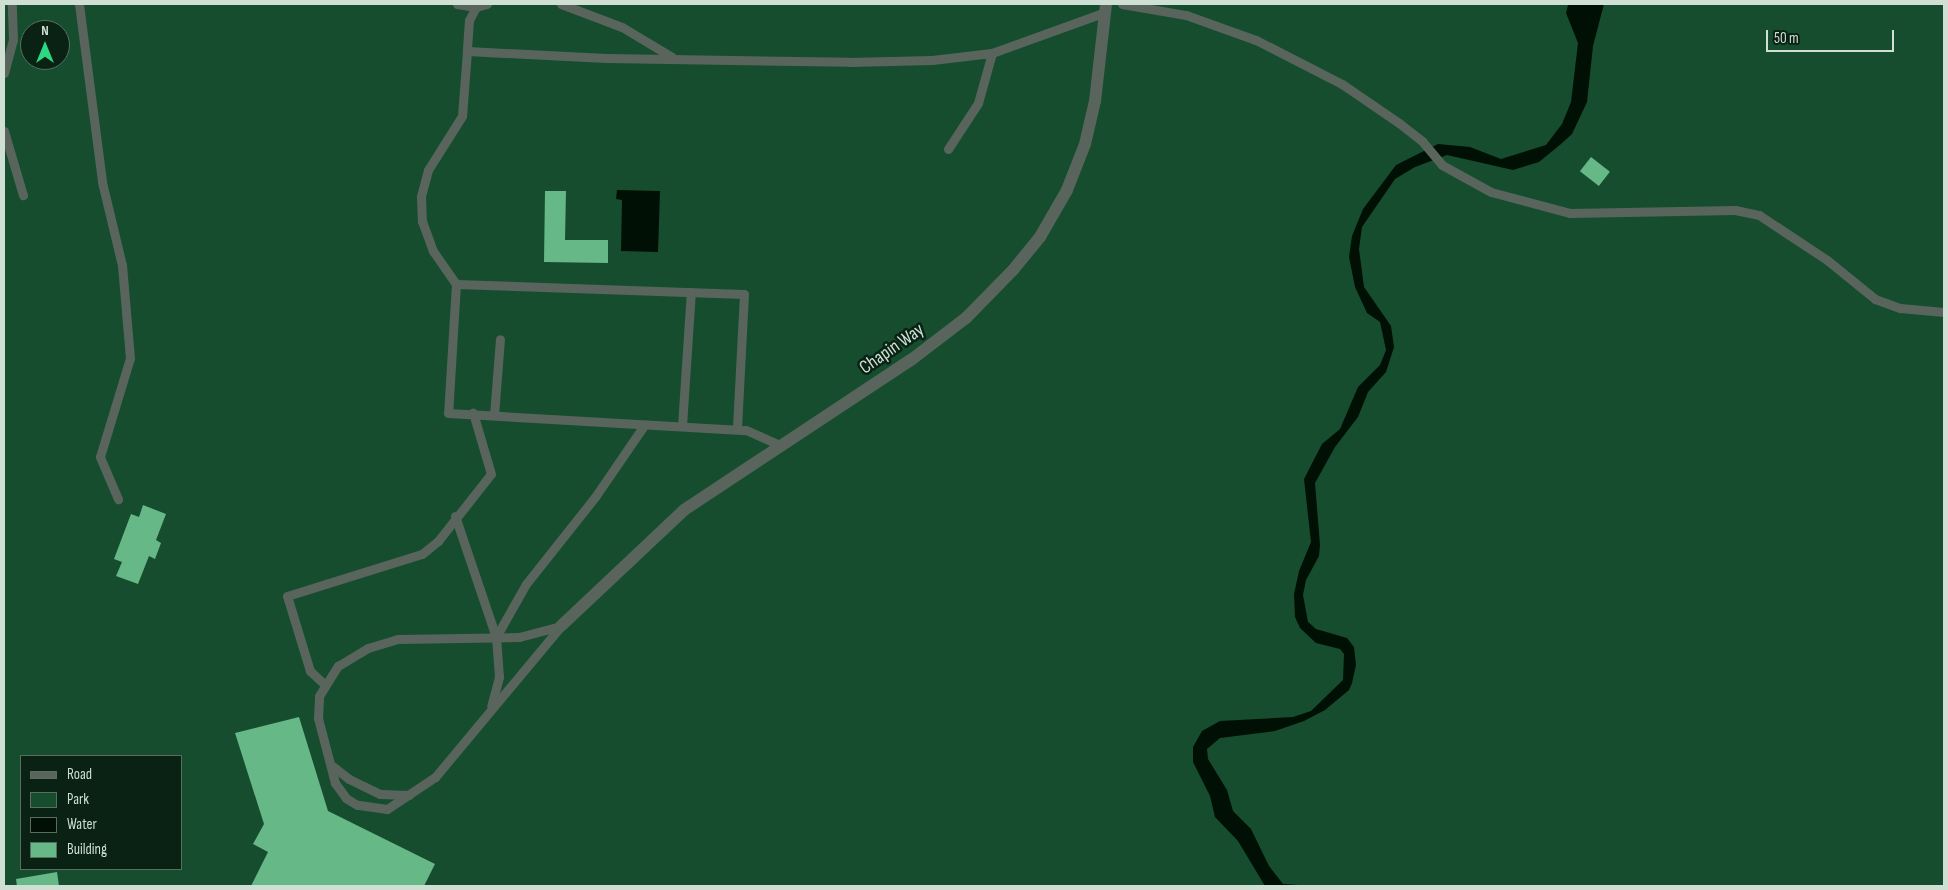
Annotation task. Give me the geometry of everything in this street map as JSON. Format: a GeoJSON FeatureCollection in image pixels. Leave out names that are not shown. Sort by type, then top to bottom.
{"type":"FeatureCollection","features":[{"type":"Feature","properties":{"kind":"street","name":"Chapin Way"},"geometry":{"type":"LineString","coordinates":[[560,626],[684,510],[911,360],[966,318],[1040,237],[1067,190],[1085,144],[1095,101],[1105,8]]}},
{"type":"Feature","properties":{"kind":"lane"},"geometry":{"type":"LineString","coordinates":[[4,73],[13,40],[12,4]]}},
{"type":"Feature","properties":{"kind":"lane"},"geometry":{"type":"LineString","coordinates":[[79,4],[102,182],[122,265],[130,358],[100,457],[118,498]]}},
{"type":"Feature","properties":{"kind":"lane"},"geometry":{"type":"LineString","coordinates":[[457,4],[476,7],[487,4]]}},
{"type":"Feature","properties":{"kind":"lane"},"geometry":{"type":"LineString","coordinates":[[561,4],[622,27],[674,58]]}},
{"type":"Feature","properties":{"kind":"lane"},"geometry":{"type":"LineString","coordinates":[[1122,4],[1186,15],[1256,40],[1342,84],[1422,141],[1442,165],[1491,192],[1570,213],[1735,210],[1759,215],[1827,260],[1875,299],[1900,308],[1944,312]]}},
{"type":"Feature","properties":{"kind":"lane"},"geometry":{"type":"LineString","coordinates":[[476,7],[469,20],[462,116],[428,170],[421,196],[422,221],[433,251],[456,284],[448,413],[737,429],[746,430],[782,446]]}},
{"type":"Feature","properties":{"kind":"lane"},"geometry":{"type":"LineString","coordinates":[[467,51],[606,58],[849,62],[932,60],[992,53],[1105,8]]}},
{"type":"Feature","properties":{"kind":"lane"},"geometry":{"type":"LineString","coordinates":[[948,149],[978,103],[992,53]]}},
{"type":"Feature","properties":{"kind":"lane"},"geometry":{"type":"LineString","coordinates":[[4,131],[23,195]]}},
{"type":"Feature","properties":{"kind":"lane"},"geometry":{"type":"LineString","coordinates":[[456,284],[744,294],[737,429]]}},
{"type":"Feature","properties":{"kind":"lane"},"geometry":{"type":"LineString","coordinates":[[682,426],[691,292]]}},
{"type":"Feature","properties":{"kind":"lane"},"geometry":{"type":"LineString","coordinates":[[494,415],[500,339]]}},
{"type":"Feature","properties":{"kind":"lane"},"geometry":{"type":"LineString","coordinates":[[324,684],[310,672],[287,596],[422,554],[438,541],[455,516],[491,474],[473,413]]}},
{"type":"Feature","properties":{"kind":"lane"},"geometry":{"type":"LineString","coordinates":[[496,637],[526,584],[595,497],[645,424]]}},
{"type":"Feature","properties":{"kind":"lane"},"geometry":{"type":"LineString","coordinates":[[455,516],[496,637],[497,686],[484,719]]}},
{"type":"Feature","properties":{"kind":"lane"},"geometry":{"type":"LineString","coordinates":[[560,626],[435,777],[387,809],[357,805],[346,798],[335,782],[318,718],[318,696],[324,684],[338,666],[354,656],[398,639],[446,636],[519,637],[560,626]]}},
{"type":"Feature","properties":{"kind":"lane"},"geometry":{"type":"LineString","coordinates":[[329,763],[349,779],[380,794],[411,794]]}},
{"type":"Feature","properties":{"kind":"green space"},"geometry":{"type":"Polygon","coordinates":[[[4,4],[1944,4],[1944,886],[4,886],[4,4]]]}},
{"type":"Feature","properties":{"kind":"water"},"geometry":{"type":"Polygon","coordinates":[[[1604,4],[1593,46],[1587,102],[1572,134],[1539,162],[1513,170],[1447,155],[1415,167],[1395,179],[1362,227],[1359,249],[1364,287],[1391,326],[1394,347],[1386,372],[1368,392],[1358,417],[1335,447],[1315,483],[1320,545],[1319,556],[1306,580],[1303,595],[1308,622],[1316,629],[1347,638],[1354,647],[1356,665],[1352,683],[1349,690],[1325,710],[1304,721],[1275,731],[1220,738],[1207,749],[1208,759],[1227,790],[1233,811],[1251,829],[1269,866],[1283,884],[1315,886],[1265,886],[1238,841],[1215,817],[1210,796],[1193,762],[1193,747],[1202,731],[1220,721],[1293,717],[1311,711],[1343,680],[1344,654],[1340,649],[1316,643],[1300,628],[1295,617],[1294,594],[1299,571],[1311,542],[1304,479],[1322,444],[1340,429],[1358,387],[1380,365],[1386,350],[1380,322],[1367,313],[1355,287],[1349,257],[1352,236],[1363,209],[1396,165],[1438,144],[1470,147],[1501,159],[1546,145],[1562,124],[1571,102],[1578,43],[1566,13],[1568,5],[1604,4]]]}},
{"type":"Feature","properties":{"kind":"water"},"geometry":{"type":"Polygon","coordinates":[[[617,190],[660,191],[658,252],[621,251],[622,200],[616,199],[617,190]]]}},
{"type":"Feature","properties":{"kind":"building"},"geometry":{"type":"Polygon","coordinates":[[[1591,157],[1610,172],[1599,186],[1580,171],[1591,157]]]}},
{"type":"Feature","properties":{"kind":"building"},"geometry":{"type":"Polygon","coordinates":[[[545,191],[566,191],[565,240],[608,240],[608,263],[544,262],[545,191]]]}},
{"type":"Feature","properties":{"kind":"building"},"geometry":{"type":"Polygon","coordinates":[[[143,505],[166,514],[156,540],[161,543],[155,559],[149,556],[138,584],[116,576],[122,562],[114,559],[131,514],[139,517],[143,505]]]}},
{"type":"Feature","properties":{"kind":"building"},"geometry":{"type":"Polygon","coordinates":[[[299,717],[328,811],[435,864],[424,886],[251,886],[268,852],[253,844],[264,824],[235,733],[299,717]]]}},
{"type":"Feature","properties":{"kind":"building"},"geometry":{"type":"Polygon","coordinates":[[[57,872],[59,886],[17,886],[16,879],[57,872]]]}}]}
